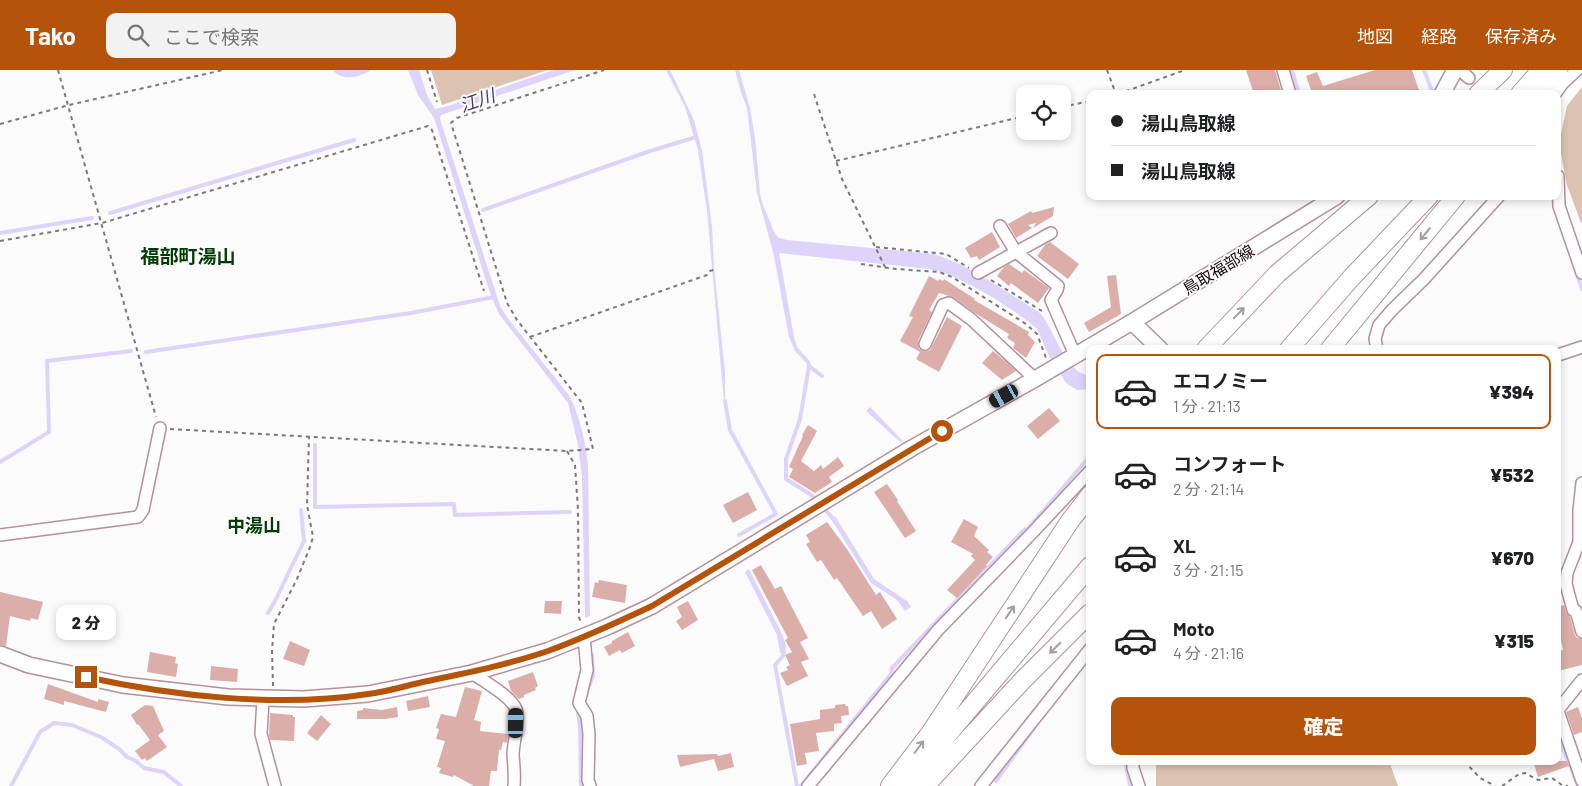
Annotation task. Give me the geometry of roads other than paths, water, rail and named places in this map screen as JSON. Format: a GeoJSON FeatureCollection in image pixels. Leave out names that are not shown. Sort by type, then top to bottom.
{"type":"FeatureCollection","features":[{"type":"Feature","properties":{"kind":"highway"},"geometry":{"type":"LineString","coordinates":[[1482,90],[1503,70]]}},
{"type":"Feature","properties":{"kind":"highway"},"geometry":{"type":"LineString","coordinates":[[1512,90],[1529,70]]}},
{"type":"Feature","properties":{"kind":"highway"},"geometry":{"type":"LineString","coordinates":[[1524,90],[1541,70]]}},
{"type":"Feature","properties":{"kind":"highway"},"geometry":{"type":"LineString","coordinates":[[1542,90],[1558,70]]}},
{"type":"Feature","properties":{"kind":"highway"},"geometry":{"type":"LineString","coordinates":[[1210,345],[1277,274],[1364,200]]}},
{"type":"Feature","properties":{"kind":"highway"},"geometry":{"type":"LineString","coordinates":[[1280,345],[1356,256],[1412,200]]}},
{"type":"Feature","properties":{"kind":"highway"},"geometry":{"type":"LineString","coordinates":[[1292,345],[1352,277],[1425,200]]}},
{"type":"Feature","properties":{"kind":"highway"},"geometry":{"type":"LineString","coordinates":[[1333,345],[1453,200]]}},
{"type":"Feature","properties":{"kind":"highway"},"geometry":{"type":"LineString","coordinates":[[890,786],[930,732],[1070,521],[1086,500]]}},
{"type":"Feature","properties":{"kind":"highway"},"geometry":{"type":"LineString","coordinates":[[907,786],[948,734],[1086,571]]}},
{"type":"Feature","properties":{"kind":"highway"},"geometry":{"type":"LineString","coordinates":[[907,786],[952,738],[1086,583]]}},
{"type":"Feature","properties":{"kind":"highway"},"geometry":{"type":"LineString","coordinates":[[925,786],[1022,681],[1086,617]]}},
{"type":"Feature","properties":{"kind":"main road"},"geometry":{"type":"LineString","coordinates":[[1444,90],[1455,70]]}},
{"type":"Feature","properties":{"kind":"main road","name":"鳥取福部線"},"geometry":{"type":"LineString","coordinates":[[1092,345],[1326,200]]}},
{"type":"Feature","properties":{"kind":"main road"},"geometry":{"type":"LineString","coordinates":[[1132,322],[1156,345]]}},
{"type":"Feature","properties":{"kind":"main road","name":"鳥取福部線"},"geometry":{"type":"LineString","coordinates":[[0,654],[29,665],[123,685],[219,696],[268,699],[304,699],[368,694],[472,673],[547,651],[652,606],[912,448],[1086,349]]}},
{"type":"Feature","properties":{"kind":"street"},"geometry":{"type":"LineString","coordinates":[[1283,70],[1289,90]]}},
{"type":"Feature","properties":{"kind":"street"},"geometry":{"type":"LineString","coordinates":[[1460,70],[1469,78]]}},
{"type":"Feature","properties":{"kind":"street"},"geometry":{"type":"LineString","coordinates":[[1558,90],[1577,70]]}},
{"type":"Feature","properties":{"kind":"street"},"geometry":{"type":"LineString","coordinates":[[1376,345],[1375,339],[1379,325],[1495,200]]}},
{"type":"Feature","properties":{"kind":"street"},"geometry":{"type":"LineString","coordinates":[[1559,200],[1559,206],[1582,273]]}},
{"type":"Feature","properties":{"kind":"street"},"geometry":{"type":"LineString","coordinates":[[1000,226],[1016,252],[1058,286],[1052,300],[1075,355]]}},
{"type":"Feature","properties":{"kind":"street"},"geometry":{"type":"LineString","coordinates":[[978,273],[1051,233]]}},
{"type":"Feature","properties":{"kind":"street"},"geometry":{"type":"LineString","coordinates":[[925,344],[943,305],[949,303],[971,319],[1035,379]]}},
{"type":"Feature","properties":{"kind":"street"},"geometry":{"type":"LineString","coordinates":[[1561,354],[1582,346]]}},
{"type":"Feature","properties":{"kind":"street"},"geometry":{"type":"LineString","coordinates":[[0,535],[138,517],[142,510],[160,428]]}},
{"type":"Feature","properties":{"kind":"street"},"geometry":{"type":"LineString","coordinates":[[808,786],[938,630],[1086,475]]}},
{"type":"Feature","properties":{"kind":"street"},"geometry":{"type":"LineString","coordinates":[[1582,483],[1578,510],[1579,542],[1567,573],[1562,580],[1566,584],[1573,610],[1576,611],[1582,632]]}},
{"type":"Feature","properties":{"kind":"street"},"geometry":{"type":"LineString","coordinates":[[584,636],[587,670],[579,703],[587,716],[589,734],[588,780],[590,786]]}},
{"type":"Feature","properties":{"kind":"street"},"geometry":{"type":"LineString","coordinates":[[981,786],[1086,654]]}},
{"type":"Feature","properties":{"kind":"street"},"geometry":{"type":"LineString","coordinates":[[472,673],[502,694],[516,710],[513,756],[516,769],[514,786]]}},
{"type":"Feature","properties":{"kind":"street"},"geometry":{"type":"LineString","coordinates":[[1561,707],[1580,685]]}},
{"type":"Feature","properties":{"kind":"street"},"geometry":{"type":"LineString","coordinates":[[268,699],[261,734],[275,786]]}},
{"type":"Feature","properties":{"kind":"street"},"geometry":{"type":"LineString","coordinates":[[1561,719],[1581,775]]}},
{"type":"Feature","properties":{"kind":"street"},"geometry":{"type":"LineString","coordinates":[[1134,765],[1139,786]]}},
{"type":"Feature","properties":{"kind":"water"},"geometry":{"type":"Polygon","coordinates":[[[333,70],[371,70],[362,75],[346,77],[337,74],[333,70]]]}},
{"type":"Feature","properties":{"kind":"water","name":"江川"},"geometry":{"type":"Polygon","coordinates":[[[408,70],[419,70],[427,95],[435,109],[554,70],[575,70],[441,115],[440,119],[500,306],[568,394],[581,428],[588,465],[590,616],[585,618],[582,477],[578,445],[568,403],[499,314],[490,293],[434,118],[418,95],[408,70]]]}},
{"type":"Feature","properties":{"kind":"water"},"geometry":{"type":"Polygon","coordinates":[[[666,70],[670,70],[694,120],[702,151],[712,226],[714,267],[725,372],[725,405],[707,211],[698,150],[685,107],[666,70]]]}},
{"type":"Feature","properties":{"kind":"water"},"geometry":{"type":"Polygon","coordinates":[[[735,70],[739,70],[750,108],[755,137],[760,194],[775,234],[779,238],[934,254],[961,265],[1039,312],[1045,319],[1067,359],[1074,368],[1086,374],[1086,389],[1077,390],[1066,383],[1049,356],[1037,329],[1029,322],[967,283],[929,269],[779,253],[794,337],[789,337],[774,256],[757,193],[747,108],[735,70]]]}},
{"type":"Feature","properties":{"kind":"water"},"geometry":{"type":"Polygon","coordinates":[[[870,407],[903,441],[900,442],[866,411],[870,407]]]}},
{"type":"Feature","properties":{"kind":"water"},"geometry":{"type":"Polygon","coordinates":[[[835,516],[874,579],[907,601],[911,607],[905,611],[897,600],[871,583],[831,519],[835,516]]]}},
{"type":"Feature","properties":{"kind":"water"},"geometry":{"type":"Polygon","coordinates":[[[749,569],[783,636],[786,646],[785,654],[780,653],[777,635],[745,572],[749,569]]]}},
{"type":"Feature","properties":{"kind":"water"},"geometry":{"type":"Polygon","coordinates":[[[1561,733],[1582,786],[1576,786],[1561,748],[1561,733]]]}},
{"type":"Feature","properties":{"kind":"waterway"},"geometry":{"type":"LineString","coordinates":[[1292,70],[1298,90]]}},
{"type":"Feature","properties":{"kind":"waterway"},"geometry":{"type":"LineString","coordinates":[[1424,70],[1432,90]]}},
{"type":"Feature","properties":{"kind":"waterway"},"geometry":{"type":"LineString","coordinates":[[483,210],[650,151],[693,138]]}},
{"type":"Feature","properties":{"kind":"waterway"},"geometry":{"type":"LineString","coordinates":[[110,213],[354,140]]}},
{"type":"Feature","properties":{"kind":"waterway"},"geometry":{"type":"LineString","coordinates":[[1554,200],[1554,204]]}},
{"type":"Feature","properties":{"kind":"waterway"},"geometry":{"type":"LineString","coordinates":[[0,233],[92,218]]}},
{"type":"Feature","properties":{"kind":"waterway"},"geometry":{"type":"LineString","coordinates":[[1576,272],[1582,289]]}},
{"type":"Feature","properties":{"kind":"waterway"},"geometry":{"type":"LineString","coordinates":[[146,352],[411,313],[494,297]]}},
{"type":"Feature","properties":{"kind":"waterway"},"geometry":{"type":"LineString","coordinates":[[790,333],[796,349],[808,362],[809,366],[800,419],[786,459],[786,479],[810,494],[817,501]]}},
{"type":"Feature","properties":{"kind":"waterway"},"geometry":{"type":"LineString","coordinates":[[0,462],[49,432],[47,361],[131,351]]}},
{"type":"Feature","properties":{"kind":"waterway"},"geometry":{"type":"LineString","coordinates":[[809,366],[822,376]]}},
{"type":"Feature","properties":{"kind":"waterway"},"geometry":{"type":"LineString","coordinates":[[725,401],[730,430],[776,514],[739,535]]}},
{"type":"Feature","properties":{"kind":"waterway"},"geometry":{"type":"LineString","coordinates":[[315,445],[315,507],[454,504],[455,515],[570,512]]}},
{"type":"Feature","properties":{"kind":"waterway"},"geometry":{"type":"LineString","coordinates":[[801,786],[891,674],[892,668],[1025,529],[1026,531],[1086,461]]}},
{"type":"Feature","properties":{"kind":"waterway"},"geometry":{"type":"LineString","coordinates":[[822,506],[836,522]]}},
{"type":"Feature","properties":{"kind":"waterway"},"geometry":{"type":"LineString","coordinates":[[268,613],[304,541],[301,510]]}},
{"type":"Feature","properties":{"kind":"waterway"},"geometry":{"type":"LineString","coordinates":[[784,651],[783,656],[775,665],[797,786]]}},
{"type":"Feature","properties":{"kind":"waterway"},"geometry":{"type":"LineString","coordinates":[[587,691],[593,676],[592,655]]}},
{"type":"Feature","properties":{"kind":"waterway"},"geometry":{"type":"LineString","coordinates":[[580,709],[578,713],[581,786]]}},
{"type":"Feature","properties":{"kind":"waterway"},"geometry":{"type":"LineString","coordinates":[[11,786],[40,732],[54,723],[72,725],[101,737],[144,768],[164,772],[181,786]]}},
{"type":"Feature","properties":{"kind":"waterway"},"geometry":{"type":"LineString","coordinates":[[996,781],[1034,728]]}},
{"type":"Feature","properties":{"kind":"waterway"},"geometry":{"type":"LineString","coordinates":[[1126,765],[1130,786]]}},
{"type":"Feature","properties":{"kind":"district","name":"福部町湯山"},"geometry":{"type":"Point","coordinates":[188,255]}},
{"type":"Feature","properties":{"kind":"district","name":"中湯山"},"geometry":{"type":"Point","coordinates":[254,525]}}]}
